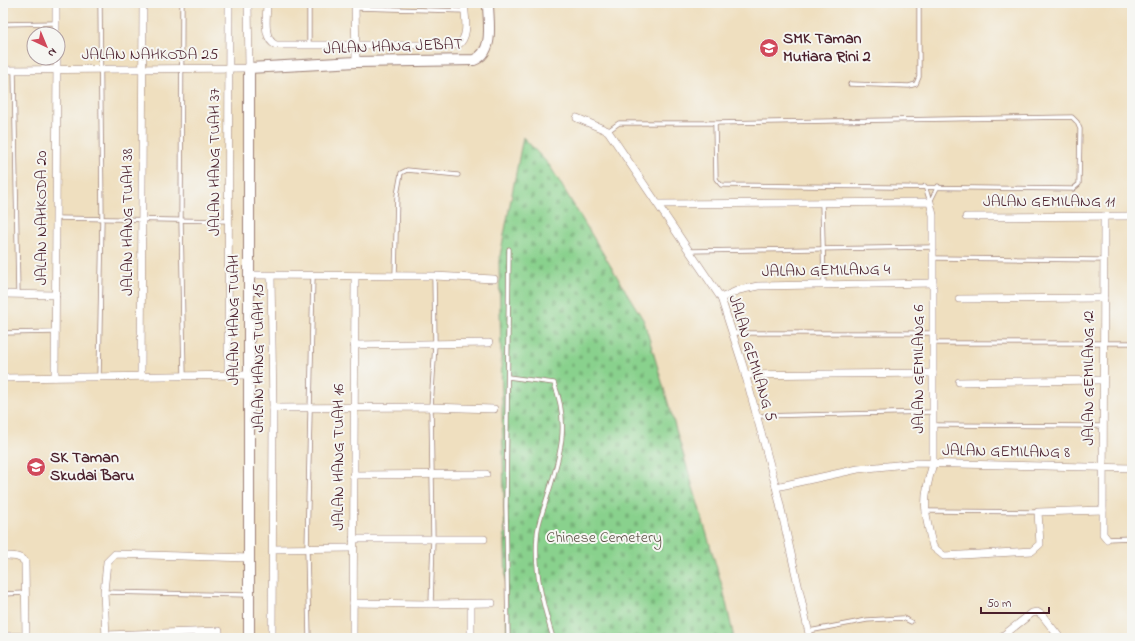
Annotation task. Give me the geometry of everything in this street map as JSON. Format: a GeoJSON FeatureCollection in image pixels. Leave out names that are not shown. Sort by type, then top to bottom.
{"type":"FeatureCollection","features":[{"type":"Feature","properties":{"kind":"street"},"geometry":{"type":"LineString","coordinates":[[56,3],[56,23]]}},
{"type":"Feature","properties":{"kind":"street","name":"JALAN HANG TUAH 38"},"geometry":{"type":"LineString","coordinates":[[141,376],[143,3]]}},
{"type":"Feature","properties":{"kind":"street","name":"JALAN HANG TUAH 37"},"geometry":{"type":"LineString","coordinates":[[228,375],[229,3]]}},
{"type":"Feature","properties":{"kind":"street","name":"JALAN HANG TUAH"},"geometry":{"type":"LineString","coordinates":[[248,3],[249,638]]}},
{"type":"Feature","properties":{"kind":"street"},"geometry":{"type":"LineString","coordinates":[[267,3],[267,38],[271,43],[276,45],[309,46],[458,45],[463,42],[465,36],[464,3]]}},
{"type":"Feature","properties":{"kind":"street","name":"JALAN HANG JEBAT"},"geometry":{"type":"LineString","coordinates":[[249,68],[356,62],[474,60],[481,57],[486,50],[489,36],[488,3]]}},
{"type":"Feature","properties":{"kind":"street"},"geometry":{"type":"LineString","coordinates":[[355,6],[356,62]]}},
{"type":"Feature","properties":{"kind":"street","name":"JALAN NAHKODA 25"},"geometry":{"type":"LineString","coordinates":[[3,70],[249,68]]}},
{"type":"Feature","properties":{"kind":"street","name":"JALAN NAHKODA 20"},"geometry":{"type":"LineString","coordinates":[[55,377],[57,69]]}},
{"type":"Feature","properties":{"kind":"street"},"geometry":{"type":"LineString","coordinates":[[577,118],[608,131]]}},
{"type":"Feature","properties":{"kind":"street","name":"JALAN GEMILANG 5"},"geometry":{"type":"LineString","coordinates":[[608,131],[629,164],[659,204],[721,298],[745,376],[776,487],[809,634]]}},
{"type":"Feature","properties":{"kind":"street"},"geometry":{"type":"LineString","coordinates":[[659,204],[930,202]]}},
{"type":"Feature","properties":{"kind":"street","name":"JALAN GEMILANG 6"},"geometry":{"type":"LineString","coordinates":[[930,202],[933,215],[933,464],[925,494],[926,511],[933,547],[944,556],[1032,551],[1040,544],[1038,512]]}},
{"type":"Feature","properties":{"kind":"street","name":"JALAN GEMILANG 12"},"geometry":{"type":"LineString","coordinates":[[1104,216],[1103,534],[1108,539]]}},
{"type":"Feature","properties":{"kind":"street","name":"JALAN GEMILANG 11"},"geometry":{"type":"LineString","coordinates":[[966,217],[1132,216]]}},
{"type":"Feature","properties":{"kind":"street"},"geometry":{"type":"LineString","coordinates":[[249,275],[271,276]]}},
{"type":"Feature","properties":{"kind":"street","name":"JALAN HANG TUAH 15"},"geometry":{"type":"LineString","coordinates":[[272,638],[273,408],[271,276],[434,276],[494,279]]}},
{"type":"Feature","properties":{"kind":"street","name":"JALAN HANG TUAH 16"},"geometry":{"type":"LineString","coordinates":[[353,638],[355,277]]}},
{"type":"Feature","properties":{"kind":"street","name":"JALAN GEMILANG 4"},"geometry":{"type":"LineString","coordinates":[[721,298],[739,290],[758,286],[933,283]]}},
{"type":"Feature","properties":{"kind":"street"},"geometry":{"type":"LineString","coordinates":[[3,294],[56,295]]}},
{"type":"Feature","properties":{"kind":"street"},"geometry":{"type":"LineString","coordinates":[[959,299],[1104,298]]}},
{"type":"Feature","properties":{"kind":"street"},"geometry":{"type":"LineString","coordinates":[[354,345],[489,343]]}},
{"type":"Feature","properties":{"kind":"street"},"geometry":{"type":"LineString","coordinates":[[745,376],[933,373]]}},
{"type":"Feature","properties":{"kind":"street"},"geometry":{"type":"LineString","coordinates":[[3,378],[248,375]]}},
{"type":"Feature","properties":{"kind":"street"},"geometry":{"type":"LineString","coordinates":[[959,382],[1103,380]]}},
{"type":"Feature","properties":{"kind":"street"},"geometry":{"type":"LineString","coordinates":[[273,408],[310,409],[430,407],[494,409]]}},
{"type":"Feature","properties":{"kind":"street","name":"JALAN GEMILANG 8"},"geometry":{"type":"LineString","coordinates":[[776,487],[858,469],[916,463],[1132,468]]}},
{"type":"Feature","properties":{"kind":"street"},"geometry":{"type":"LineString","coordinates":[[353,475],[486,474]]}},
{"type":"Feature","properties":{"kind":"street"},"geometry":{"type":"LineString","coordinates":[[1038,512],[1103,510]]}},
{"type":"Feature","properties":{"kind":"street"},"geometry":{"type":"LineString","coordinates":[[353,539],[484,539]]}},
{"type":"Feature","properties":{"kind":"street"},"geometry":{"type":"LineString","coordinates":[[273,549],[307,550],[353,548]]}},
{"type":"Feature","properties":{"kind":"street"},"geometry":{"type":"LineString","coordinates":[[219,631],[106,637],[104,592],[107,562],[115,554],[120,553],[249,558]]}},
{"type":"Feature","properties":{"kind":"street"},"geometry":{"type":"LineString","coordinates":[[3,556],[22,558],[25,562],[26,637],[3,636]]}},
{"type":"Feature","properties":{"kind":"street"},"geometry":{"type":"LineString","coordinates":[[353,603],[492,603]]}},
{"type":"Feature","properties":{"kind":"street"},"geometry":{"type":"LineString","coordinates":[[471,604],[471,638]]}},
{"type":"Feature","properties":{"kind":"street"},"geometry":{"type":"LineString","coordinates":[[1000,638],[1032,613],[1037,612],[1042,614],[1060,638]]}},
{"type":"Feature","properties":{"kind":"lane"},"geometry":{"type":"LineString","coordinates":[[99,377],[102,219],[100,3]]}},
{"type":"Feature","properties":{"kind":"lane"},"geometry":{"type":"LineString","coordinates":[[182,3],[181,220],[184,376]]}},
{"type":"Feature","properties":{"kind":"lane"},"geometry":{"type":"LineString","coordinates":[[309,3],[309,46]]}},
{"type":"Feature","properties":{"kind":"lane"},"geometry":{"type":"LineString","coordinates":[[850,84],[909,86],[916,84],[919,77],[919,3]]}},
{"type":"Feature","properties":{"kind":"lane"},"geometry":{"type":"LineString","coordinates":[[355,6],[464,11]]}},
{"type":"Feature","properties":{"kind":"lane"},"geometry":{"type":"LineString","coordinates":[[3,24],[56,23]]}},
{"type":"Feature","properties":{"kind":"lane"},"geometry":{"type":"LineString","coordinates":[[14,70],[18,294]]}},
{"type":"Feature","properties":{"kind":"lane"},"geometry":{"type":"LineString","coordinates":[[608,131],[619,123],[715,123],[1072,117],[1077,122],[1080,129],[1079,184],[1073,189],[938,186],[721,185],[716,179],[715,123]]}},
{"type":"Feature","properties":{"kind":"lane"},"geometry":{"type":"LineString","coordinates":[[395,276],[397,195],[402,173],[407,170],[458,175]]}},
{"type":"Feature","properties":{"kind":"lane"},"geometry":{"type":"LineString","coordinates":[[925,186],[930,202]]}},
{"type":"Feature","properties":{"kind":"lane"},"geometry":{"type":"LineString","coordinates":[[930,202],[938,186]]}},
{"type":"Feature","properties":{"kind":"lane"},"geometry":{"type":"LineString","coordinates":[[822,203],[824,285]]}},
{"type":"Feature","properties":{"kind":"lane"},"geometry":{"type":"LineString","coordinates":[[56,218],[229,221]]}},
{"type":"Feature","properties":{"kind":"lane"},"geometry":{"type":"LineString","coordinates":[[690,252],[933,247]]}},
{"type":"Feature","properties":{"kind":"lane"},"geometry":{"type":"LineString","coordinates":[[509,249],[506,506],[509,637]]}},
{"type":"Feature","properties":{"kind":"lane"},"geometry":{"type":"LineString","coordinates":[[933,258],[1104,260]]}},
{"type":"Feature","properties":{"kind":"lane"},"geometry":{"type":"LineString","coordinates":[[309,638],[307,550],[313,275]]}},
{"type":"Feature","properties":{"kind":"lane"},"geometry":{"type":"LineString","coordinates":[[431,604],[432,474],[430,407],[434,344],[434,276]]}},
{"type":"Feature","properties":{"kind":"lane"},"geometry":{"type":"LineString","coordinates":[[3,333],[56,332]]}},
{"type":"Feature","properties":{"kind":"lane"},"geometry":{"type":"LineString","coordinates":[[732,333],[933,333]]}},
{"type":"Feature","properties":{"kind":"lane"},"geometry":{"type":"LineString","coordinates":[[933,343],[1132,343]]}},
{"type":"Feature","properties":{"kind":"lane"},"geometry":{"type":"LineString","coordinates":[[508,377],[554,383],[563,412],[562,443],[537,536],[540,591],[553,638]]}},
{"type":"Feature","properties":{"kind":"lane"},"geometry":{"type":"LineString","coordinates":[[756,416],[933,412]]}},
{"type":"Feature","properties":{"kind":"lane"},"geometry":{"type":"LineString","coordinates":[[933,425],[1103,426]]}},
{"type":"Feature","properties":{"kind":"lane"},"geometry":{"type":"LineString","coordinates":[[926,511],[1038,512]]}},
{"type":"Feature","properties":{"kind":"lane"},"geometry":{"type":"LineString","coordinates":[[1108,539],[1132,538]]}},
{"type":"Feature","properties":{"kind":"lane"},"geometry":{"type":"LineString","coordinates":[[104,592],[249,594]]}},
{"type":"Feature","properties":{"kind":"lane"},"geometry":{"type":"LineString","coordinates":[[3,594],[25,593]]}},
{"type":"Feature","properties":{"kind":"lane"},"geometry":{"type":"LineString","coordinates":[[809,634],[867,620],[903,618],[911,622]]}},
{"type":"Feature","properties":{"kind":"green space","name":"Chinese Cemetery"},"geometry":{"type":"Polygon","coordinates":[[[523,137],[550,166],[644,321],[723,589],[734,638],[507,638],[499,261],[523,137]]]}},
{"type":"Feature","properties":{"kind":"place","name":"SMK Taman Mutiara Rini 2"},"geometry":{"type":"Point","coordinates":[769,48]}},
{"type":"Feature","properties":{"kind":"place","name":"SK Taman Skudai Baru"},"geometry":{"type":"Point","coordinates":[36,467]}}]}
